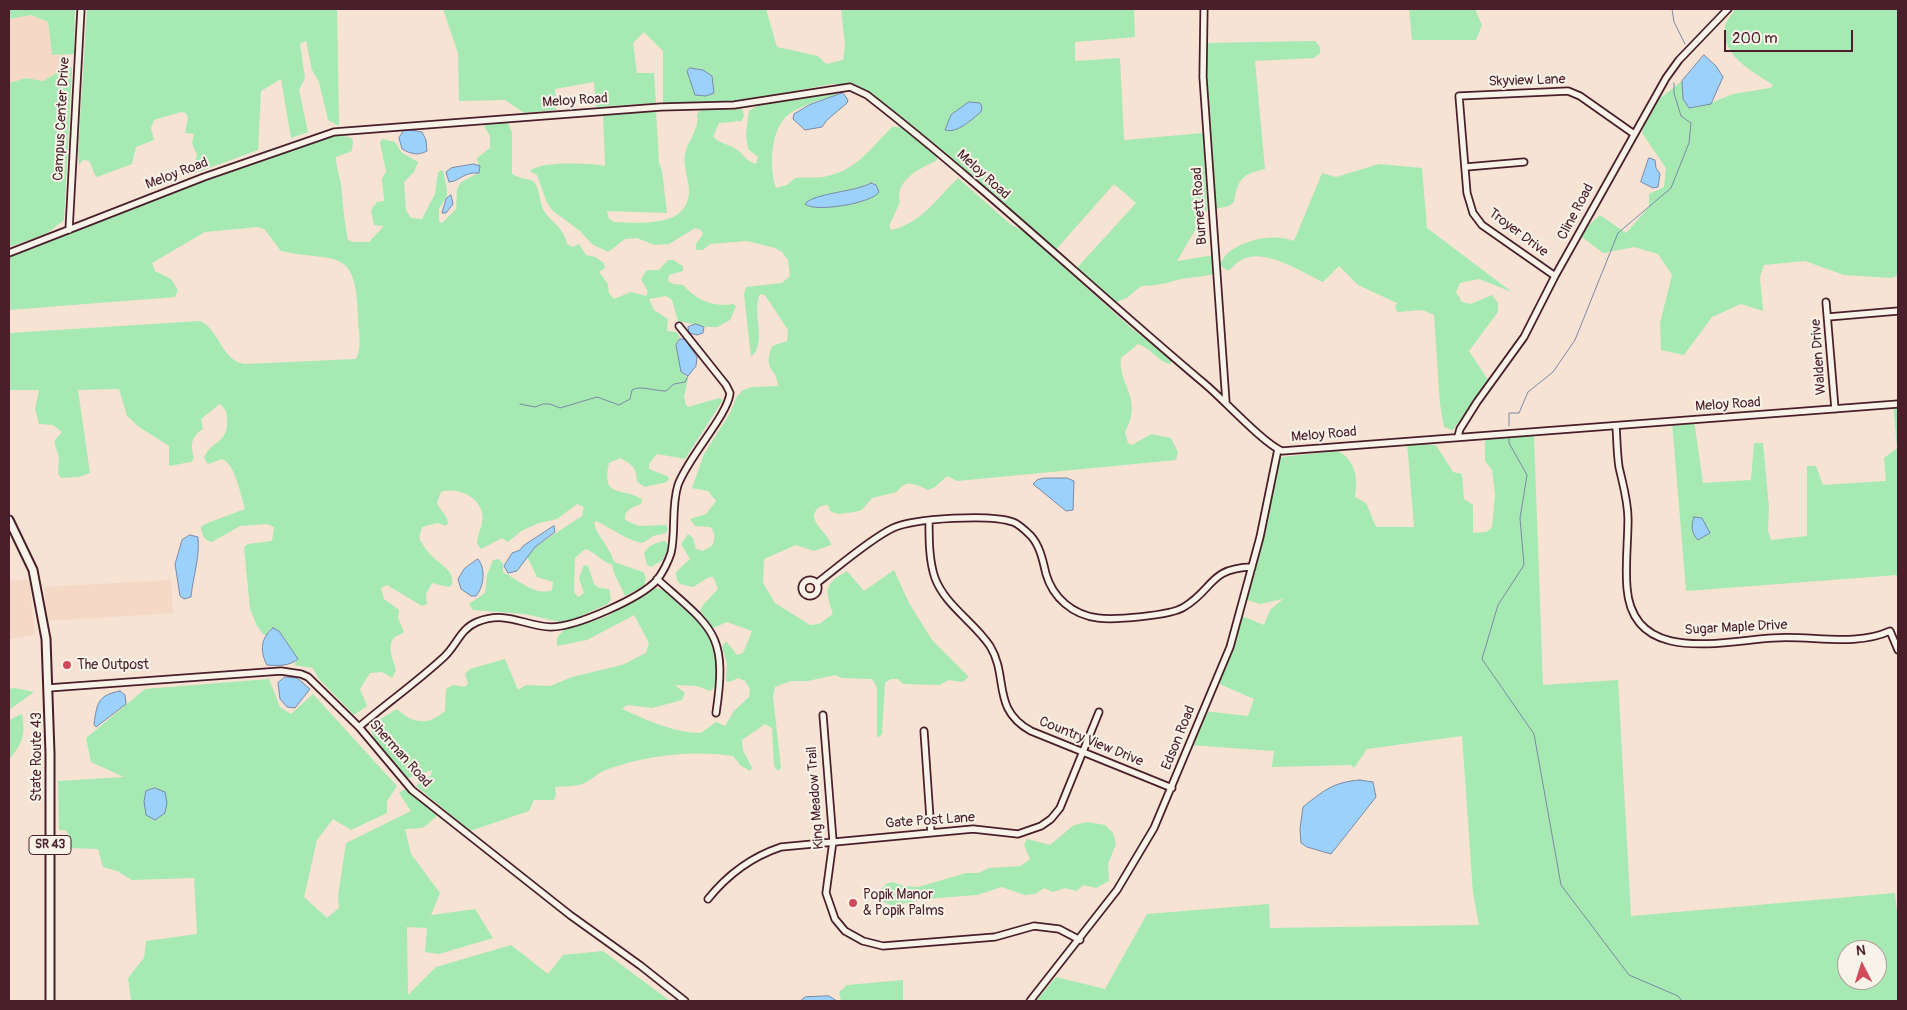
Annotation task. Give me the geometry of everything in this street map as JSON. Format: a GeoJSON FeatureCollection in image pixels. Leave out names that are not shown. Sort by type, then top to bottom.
{"type":"FeatureCollection","features":[{"type":"Feature","properties":{"kind":"main road","name":"State Route 43"},"geometry":{"type":"LineString","coordinates":[[9,520],[29,559],[37,584],[45,634],[48,688],[50,1001]]}},
{"type":"Feature","properties":{"kind":"street","name":"Campus Center Drive"},"geometry":{"type":"LineString","coordinates":[[69,230],[81,9]]}},
{"type":"Feature","properties":{"kind":"street","name":"Burnett Road"},"geometry":{"type":"LineString","coordinates":[[1204,9],[1202,67],[1226,402]]}},
{"type":"Feature","properties":{"kind":"street","name":"Cline Road"},"geometry":{"type":"LineString","coordinates":[[1458,436],[1460,429],[1477,402],[1524,337],[1555,276],[1668,74],[1728,9]]}},
{"type":"Feature","properties":{"kind":"street","name":"Meloy Road"},"geometry":{"type":"LineString","coordinates":[[9,253],[204,177],[334,132],[668,107],[734,105],[850,87],[867,95],[959,169],[1026,230],[1226,402],[1268,443],[1278,449],[1309,450],[1458,436],[1898,404]]}},
{"type":"Feature","properties":{"kind":"street","name":"Skyview Lane"},"geometry":{"type":"LineString","coordinates":[[1462,117],[1459,99],[1462,95],[1564,90],[1580,96],[1634,134]]}},
{"type":"Feature","properties":{"kind":"street","name":"Troyer Drive"},"geometry":{"type":"LineString","coordinates":[[1462,117],[1469,202],[1479,222],[1555,276]]}},
{"type":"Feature","properties":{"kind":"street"},"geometry":{"type":"LineString","coordinates":[[1466,167],[1524,162]]}},
{"type":"Feature","properties":{"kind":"street","name":"Walden Drive"},"geometry":{"type":"LineString","coordinates":[[1826,302],[1835,409]]}},
{"type":"Feature","properties":{"kind":"street"},"geometry":{"type":"LineString","coordinates":[[1828,317],[1898,311]]}},
{"type":"Feature","properties":{"kind":"street"},"geometry":{"type":"LineString","coordinates":[[359,727],[444,658],[462,631],[476,622],[499,617],[510,617],[544,626],[569,625],[628,599],[657,579],[670,553],[678,484],[688,462],[721,413],[730,393],[726,385],[678,326]]}},
{"type":"Feature","properties":{"kind":"street","name":"Sugar Maple Drive"},"geometry":{"type":"LineString","coordinates":[[1616,426],[1618,460],[1628,511],[1628,598],[1640,622],[1651,633],[1672,643],[1690,644],[1784,637],[1842,639],[1890,631],[1898,650]]}},
{"type":"Feature","properties":{"kind":"street","name":"Edson Road"},"geometry":{"type":"LineString","coordinates":[[1030,1001],[1080,940],[1133,866],[1154,828],[1172,788],[1230,647],[1252,567],[1278,449]]}},
{"type":"Feature","properties":{"kind":"street"},"geometry":{"type":"LineString","coordinates":[[816,583],[890,529],[910,523],[984,517],[1014,522],[1031,536],[1037,545],[1049,582],[1059,599],[1076,612],[1096,618],[1174,612],[1190,602],[1221,573],[1231,569],[1252,567]]}},
{"type":"Feature","properties":{"kind":"street","name":"Country View Drive"},"geometry":{"type":"LineString","coordinates":[[929,521],[931,561],[936,580],[944,593],[989,646],[996,663],[1007,710],[1024,728],[1172,788]]}},
{"type":"Feature","properties":{"kind":"street"},"geometry":{"type":"LineString","coordinates":[[657,579],[703,620],[714,638],[721,669],[716,713]]}},
{"type":"Feature","properties":{"kind":"street","name":"Sherman Road"},"geometry":{"type":"LineString","coordinates":[[48,688],[290,672],[308,677],[359,727],[412,790],[570,915],[641,966],[685,1001]]}},
{"type":"Feature","properties":{"kind":"street","name":"Gate Post Lane"},"geometry":{"type":"LineString","coordinates":[[708,899],[736,870],[769,851],[796,844],[981,829],[1018,834],[1041,826],[1051,819],[1060,808],[1098,712]]}},
{"type":"Feature","properties":{"kind":"street","name":"King Meadow Trail"},"geometry":{"type":"LineString","coordinates":[[823,715],[833,841],[826,886],[828,902],[840,926],[863,941],[883,946],[995,938],[1025,927],[1041,926],[1059,929],[1080,940]]}},
{"type":"Feature","properties":{"kind":"street"},"geometry":{"type":"LineString","coordinates":[[924,730],[931,833]]}},
{"type":"Feature","properties":{"kind":"shaded area"},"geometry":{"type":"Polygon","coordinates":[[[25,14],[48,22],[51,53],[54,56],[66,53],[68,66],[43,81],[26,78],[9,83],[9,19],[25,14]]]}},
{"type":"Feature","properties":{"kind":"shaded area"},"geometry":{"type":"Polygon","coordinates":[[[29,579],[35,635],[9,639],[9,581],[29,579]]]}},
{"type":"Feature","properties":{"kind":"shaded area"},"geometry":{"type":"Polygon","coordinates":[[[171,580],[173,613],[47,621],[44,587],[171,580]]]}},
{"type":"Feature","properties":{"kind":"green space"},"geometry":{"type":"Polygon","coordinates":[[[9,9],[75,9],[74,54],[52,55],[48,22],[31,15],[9,19],[9,9]]]}},
{"type":"Feature","properties":{"kind":"green space"},"geometry":{"type":"Polygon","coordinates":[[[87,9],[337,9],[339,126],[328,120],[319,82],[312,70],[306,41],[300,44],[305,78],[299,90],[308,132],[291,138],[281,79],[261,91],[258,150],[194,172],[193,167],[197,155],[192,143],[194,134],[185,133],[188,118],[186,113],[181,112],[154,120],[151,128],[154,140],[136,147],[132,164],[97,177],[89,161],[83,160],[79,165],[78,151],[87,9]]]}},
{"type":"Feature","properties":{"kind":"green space"},"geometry":{"type":"Polygon","coordinates":[[[443,9],[766,9],[777,47],[818,56],[826,64],[843,60],[845,46],[841,9],[1134,9],[1135,37],[1075,42],[1075,61],[1120,58],[1124,140],[1203,133],[1207,210],[1177,261],[1214,255],[1214,274],[1157,285],[1141,286],[1127,298],[1111,304],[1075,270],[1136,203],[1114,184],[1053,253],[887,107],[855,84],[832,84],[735,102],[663,104],[663,51],[644,32],[633,43],[637,73],[654,73],[656,103],[596,107],[594,82],[555,89],[556,110],[524,113],[505,100],[459,101],[458,53],[443,9]]]}},
{"type":"Feature","properties":{"kind":"green space"},"geometry":{"type":"Polygon","coordinates":[[[1409,9],[1475,9],[1482,25],[1476,40],[1412,40],[1409,9]]]}},
{"type":"Feature","properties":{"kind":"green space"},"geometry":{"type":"Polygon","coordinates":[[[1735,9],[1898,9],[1898,275],[1892,278],[1844,275],[1805,261],[1764,265],[1760,277],[1763,311],[1741,304],[1712,317],[1684,355],[1661,350],[1660,323],[1672,275],[1658,254],[1634,247],[1603,253],[1582,237],[1586,228],[1600,215],[1626,233],[1649,207],[1649,194],[1664,187],[1666,168],[1642,133],[1650,106],[1682,81],[1683,99],[1689,108],[1703,106],[1733,94],[1770,88],[1773,85],[1748,69],[1728,46],[1725,37],[1725,26],[1735,9]]]}},
{"type":"Feature","properties":{"kind":"green space"},"geometry":{"type":"Polygon","coordinates":[[[1315,41],[1320,47],[1320,53],[1314,58],[1255,61],[1265,169],[1251,173],[1242,179],[1237,188],[1234,202],[1229,206],[1215,209],[1212,207],[1203,43],[1315,41]]]}},
{"type":"Feature","properties":{"kind":"green space"},"geometry":{"type":"Polygon","coordinates":[[[68,66],[72,68],[64,220],[46,234],[9,247],[9,83],[26,78],[43,81],[68,66]]]}},
{"type":"Feature","properties":{"kind":"green space"},"geometry":{"type":"Polygon","coordinates":[[[835,90],[837,95],[800,108],[789,114],[783,121],[778,129],[773,149],[772,170],[776,188],[787,185],[795,178],[823,177],[844,170],[869,151],[892,127],[905,129],[923,142],[938,156],[936,161],[910,176],[901,188],[899,194],[900,202],[889,226],[891,230],[902,227],[920,216],[958,178],[1010,224],[1025,232],[1129,326],[1173,361],[1170,364],[1165,362],[1147,348],[1138,344],[1121,358],[1121,367],[1129,392],[1132,410],[1125,432],[1128,443],[1132,445],[1151,434],[1171,438],[1178,452],[1176,460],[957,481],[947,476],[935,487],[928,490],[912,484],[904,485],[897,492],[872,498],[862,510],[855,512],[838,514],[830,511],[828,505],[819,507],[814,514],[814,518],[831,545],[814,551],[796,545],[764,559],[763,583],[775,603],[810,625],[819,624],[833,614],[828,599],[828,588],[839,576],[847,571],[864,591],[894,570],[909,603],[932,640],[969,677],[962,682],[949,680],[939,685],[903,684],[898,679],[891,679],[885,683],[882,734],[879,737],[877,736],[877,687],[872,679],[842,678],[835,675],[808,681],[791,681],[775,687],[773,697],[781,768],[778,771],[774,766],[772,728],[765,724],[742,740],[743,750],[752,768],[750,771],[741,766],[733,756],[717,754],[670,755],[639,760],[604,770],[582,784],[555,787],[556,795],[554,800],[534,800],[529,811],[470,831],[416,786],[431,775],[432,770],[408,778],[378,746],[372,732],[372,724],[397,709],[409,718],[421,721],[427,721],[439,716],[445,711],[446,689],[453,685],[465,687],[468,684],[465,674],[470,669],[505,659],[518,690],[526,685],[550,686],[572,677],[622,665],[646,653],[649,643],[634,615],[587,640],[557,646],[557,638],[565,628],[604,617],[641,594],[652,589],[659,589],[668,592],[686,607],[703,626],[713,642],[717,665],[714,688],[710,691],[697,686],[675,685],[685,693],[682,700],[652,708],[627,705],[622,709],[671,728],[701,733],[716,722],[725,726],[734,711],[749,697],[750,689],[745,681],[738,678],[730,682],[726,681],[727,664],[722,647],[726,641],[737,655],[743,653],[752,631],[727,622],[713,628],[700,611],[718,589],[713,577],[709,577],[693,587],[680,584],[677,580],[676,572],[690,559],[681,544],[688,534],[693,538],[696,549],[703,551],[712,546],[714,541],[714,534],[710,527],[695,526],[690,519],[706,514],[716,501],[708,491],[692,488],[704,454],[730,413],[736,398],[743,390],[752,387],[778,386],[775,375],[769,365],[769,354],[772,346],[787,341],[788,330],[765,295],[760,294],[757,309],[758,343],[756,351],[751,357],[744,294],[746,287],[782,283],[790,276],[788,260],[782,252],[775,248],[747,241],[710,244],[703,250],[696,250],[696,244],[703,234],[701,230],[695,228],[669,244],[655,245],[637,238],[625,239],[608,252],[592,244],[580,231],[553,211],[547,203],[537,175],[530,171],[554,164],[605,166],[603,113],[656,110],[659,163],[662,171],[667,213],[607,211],[609,219],[614,222],[651,222],[674,217],[688,201],[689,188],[685,158],[686,149],[697,125],[697,114],[701,110],[742,109],[744,115],[742,121],[719,123],[713,137],[736,149],[749,161],[756,164],[758,157],[748,149],[746,134],[749,111],[760,104],[835,90]],[[874,183],[854,190],[821,197],[806,206],[829,207],[865,201],[874,183]]]}},
{"type":"Feature","properties":{"kind":"green space"},"geometry":{"type":"Polygon","coordinates":[[[490,123],[508,123],[512,132],[512,174],[534,182],[543,209],[563,233],[567,244],[573,247],[579,244],[586,255],[595,257],[604,263],[605,268],[599,272],[608,284],[609,293],[614,299],[631,292],[646,296],[648,292],[641,279],[647,270],[659,270],[668,260],[673,260],[683,266],[683,271],[669,275],[668,281],[673,284],[683,285],[705,301],[719,305],[733,304],[736,306],[730,320],[717,327],[707,327],[678,321],[672,300],[666,296],[649,299],[654,310],[668,319],[667,331],[676,332],[680,337],[676,345],[682,372],[688,379],[684,397],[686,405],[688,407],[719,398],[723,400],[685,459],[657,454],[649,464],[649,469],[669,478],[667,482],[645,487],[637,482],[635,470],[628,462],[620,458],[609,463],[607,474],[611,487],[642,499],[641,504],[633,507],[626,513],[625,520],[639,526],[666,525],[668,529],[666,533],[653,536],[643,543],[624,537],[596,521],[594,523],[598,533],[614,562],[643,572],[646,577],[644,586],[625,596],[614,573],[612,564],[605,562],[585,549],[575,558],[574,592],[578,597],[584,593],[579,578],[584,565],[588,566],[594,584],[599,588],[609,589],[611,599],[608,604],[569,621],[560,622],[525,614],[473,610],[469,604],[485,593],[487,575],[493,560],[499,559],[503,564],[503,572],[527,586],[546,592],[552,590],[553,582],[537,577],[527,556],[536,546],[582,516],[584,507],[577,504],[557,519],[539,523],[521,531],[508,542],[502,538],[481,549],[477,543],[483,516],[476,501],[460,492],[441,492],[437,502],[448,523],[446,526],[438,523],[422,527],[419,538],[429,553],[447,569],[451,576],[452,585],[449,587],[432,583],[426,594],[427,604],[422,606],[387,585],[381,588],[384,599],[399,610],[398,618],[404,632],[395,637],[391,645],[391,654],[396,670],[392,678],[382,672],[370,673],[360,689],[367,706],[354,715],[318,678],[313,668],[294,665],[298,659],[279,631],[269,631],[266,635],[257,626],[250,609],[244,547],[248,544],[272,541],[274,527],[267,524],[240,526],[212,542],[205,539],[203,535],[201,527],[205,524],[245,509],[234,473],[227,462],[222,459],[208,464],[204,458],[207,452],[222,438],[227,428],[225,409],[220,404],[201,419],[203,429],[194,438],[192,449],[194,458],[191,462],[169,466],[169,446],[139,427],[127,416],[119,389],[78,390],[90,473],[79,477],[61,478],[58,474],[59,457],[55,440],[62,432],[53,425],[39,424],[35,409],[39,390],[9,390],[9,333],[200,321],[212,331],[230,357],[244,364],[356,359],[360,344],[356,293],[353,278],[347,267],[339,261],[329,258],[281,251],[264,229],[258,227],[205,232],[152,263],[155,271],[171,279],[178,290],[175,297],[9,310],[9,255],[180,188],[326,139],[331,135],[349,137],[353,140],[352,151],[336,157],[348,240],[353,242],[369,242],[384,226],[374,225],[371,210],[377,202],[384,201],[382,179],[386,171],[380,143],[382,139],[395,142],[402,153],[418,162],[414,172],[404,182],[406,210],[411,218],[422,219],[435,194],[438,172],[443,170],[447,196],[439,209],[439,221],[442,223],[456,209],[457,189],[461,182],[480,172],[477,158],[490,148],[490,136],[484,126],[490,123]]]}},
{"type":"Feature","properties":{"kind":"green space"},"geometry":{"type":"Polygon","coordinates":[[[1379,164],[1422,168],[1427,228],[1512,292],[1479,279],[1460,283],[1456,292],[1462,302],[1471,304],[1492,295],[1498,303],[1498,312],[1469,351],[1489,381],[1453,430],[1444,427],[1440,404],[1434,315],[1422,310],[1398,312],[1395,308],[1397,303],[1358,285],[1339,266],[1323,282],[1284,263],[1262,257],[1252,256],[1243,259],[1228,271],[1219,265],[1229,252],[1252,241],[1278,238],[1294,241],[1322,173],[1336,177],[1379,164]]]}},
{"type":"Feature","properties":{"kind":"green space"},"geometry":{"type":"Polygon","coordinates":[[[1893,404],[1898,404],[1898,575],[1686,591],[1672,422],[1694,420],[1703,483],[1751,480],[1754,443],[1763,443],[1769,507],[1768,531],[1771,540],[1807,536],[1807,466],[1816,466],[1823,485],[1886,481],[1884,458],[1897,448],[1893,404]]]}},
{"type":"Feature","properties":{"kind":"green space"},"geometry":{"type":"Polygon","coordinates":[[[1534,435],[1543,685],[1618,680],[1631,916],[1895,893],[1898,921],[1898,1001],[1036,1001],[1056,977],[1105,989],[1147,914],[1269,904],[1270,928],[1479,925],[1473,893],[1462,736],[1367,749],[1354,768],[1351,765],[1272,767],[1274,751],[1190,745],[1203,711],[1248,716],[1254,699],[1215,682],[1239,615],[1264,625],[1270,610],[1283,599],[1260,604],[1244,599],[1278,462],[1282,457],[1338,451],[1352,465],[1356,477],[1355,497],[1366,503],[1376,527],[1414,527],[1407,443],[1436,445],[1453,472],[1462,474],[1464,499],[1473,505],[1473,533],[1487,532],[1492,527],[1495,494],[1492,470],[1485,461],[1485,438],[1534,435]]]}},
{"type":"Feature","properties":{"kind":"green space"},"geometry":{"type":"Polygon","coordinates":[[[665,541],[669,546],[663,560],[651,567],[647,565],[644,553],[646,550],[653,544],[665,541]]]}},
{"type":"Feature","properties":{"kind":"green space"},"geometry":{"type":"Polygon","coordinates":[[[269,679],[280,707],[291,714],[313,694],[397,786],[387,801],[387,813],[351,830],[333,819],[317,840],[304,897],[327,918],[339,908],[338,896],[346,843],[411,811],[399,793],[406,788],[438,815],[423,828],[405,829],[411,854],[440,893],[431,915],[475,909],[493,938],[439,954],[425,952],[427,928],[407,927],[408,995],[436,967],[511,945],[548,974],[563,955],[603,951],[670,1001],[131,1001],[128,978],[144,958],[146,941],[197,934],[194,878],[132,880],[117,871],[103,867],[98,849],[71,848],[69,835],[65,830],[59,830],[58,781],[124,777],[91,762],[86,738],[145,689],[269,679]]]}},
{"type":"Feature","properties":{"kind":"green space"},"geometry":{"type":"Polygon","coordinates":[[[15,688],[34,692],[9,710],[9,689],[15,688]]]}},
{"type":"Feature","properties":{"kind":"green space"},"geometry":{"type":"Polygon","coordinates":[[[22,714],[22,739],[9,760],[9,720],[22,714]]]}},
{"type":"Feature","properties":{"kind":"green space"},"geometry":{"type":"Polygon","coordinates":[[[1088,822],[1105,825],[1113,833],[1116,844],[1108,864],[1109,881],[1096,888],[1083,885],[1077,891],[1065,888],[1053,892],[1044,888],[1035,894],[1025,895],[1002,887],[977,895],[924,899],[893,906],[882,901],[880,891],[886,884],[892,882],[904,886],[918,887],[966,873],[978,873],[989,868],[1021,866],[1030,859],[1024,845],[1027,839],[1050,845],[1074,825],[1088,822]]]}},
{"type":"Feature","properties":{"kind":"green space"},"geometry":{"type":"Polygon","coordinates":[[[903,980],[903,1001],[841,1001],[839,992],[847,985],[903,980]]]}},
{"type":"Feature","properties":{"kind":"water"},"geometry":{"type":"Polygon","coordinates":[[[1704,55],[1716,66],[1723,77],[1711,104],[1689,108],[1683,99],[1682,81],[1704,55]]]}},
{"type":"Feature","properties":{"kind":"water"},"geometry":{"type":"Polygon","coordinates":[[[690,68],[703,70],[712,76],[714,93],[706,96],[695,95],[687,71],[690,68]]]}},
{"type":"Feature","properties":{"kind":"water"},"geometry":{"type":"Polygon","coordinates":[[[843,93],[848,100],[847,103],[827,120],[822,127],[805,130],[793,119],[794,114],[809,105],[843,93]]]}},
{"type":"Feature","properties":{"kind":"water"},"geometry":{"type":"Polygon","coordinates":[[[969,102],[980,103],[982,107],[981,112],[959,128],[950,131],[945,130],[951,115],[969,102]]]}},
{"type":"Feature","properties":{"kind":"water"},"geometry":{"type":"Polygon","coordinates":[[[405,129],[422,132],[426,140],[427,151],[421,154],[414,154],[402,149],[399,138],[405,129]]]}},
{"type":"Feature","properties":{"kind":"water"},"geometry":{"type":"Polygon","coordinates":[[[1649,158],[1655,160],[1656,168],[1660,174],[1658,187],[1653,188],[1641,182],[1649,158]]]}},
{"type":"Feature","properties":{"kind":"water"},"geometry":{"type":"Polygon","coordinates":[[[474,164],[480,166],[479,173],[465,175],[449,182],[446,172],[451,168],[474,164]]]}},
{"type":"Feature","properties":{"kind":"water"},"geometry":{"type":"Polygon","coordinates":[[[871,183],[876,185],[879,192],[866,200],[831,207],[811,207],[805,204],[817,197],[855,189],[871,183]]]}},
{"type":"Feature","properties":{"kind":"water"},"geometry":{"type":"Polygon","coordinates":[[[451,195],[453,204],[446,213],[442,213],[446,199],[451,195]]]}},
{"type":"Feature","properties":{"kind":"water"},"geometry":{"type":"Polygon","coordinates":[[[696,324],[704,327],[703,333],[697,335],[689,333],[688,327],[696,324]]]}},
{"type":"Feature","properties":{"kind":"water"},"geometry":{"type":"Polygon","coordinates":[[[680,339],[685,339],[697,357],[696,366],[688,376],[681,372],[676,345],[680,339]]]}},
{"type":"Feature","properties":{"kind":"water"},"geometry":{"type":"Polygon","coordinates":[[[1044,478],[1067,478],[1074,481],[1073,510],[1066,511],[1033,484],[1037,480],[1044,478]]]}},
{"type":"Feature","properties":{"kind":"water"},"geometry":{"type":"Polygon","coordinates":[[[1694,517],[1702,518],[1710,533],[1698,540],[1692,529],[1694,517]]]}},
{"type":"Feature","properties":{"kind":"water"},"geometry":{"type":"Polygon","coordinates":[[[554,526],[555,532],[535,547],[517,571],[508,573],[504,566],[512,553],[520,550],[523,546],[554,526]]]}},
{"type":"Feature","properties":{"kind":"water"},"geometry":{"type":"Polygon","coordinates":[[[190,535],[198,537],[198,552],[191,597],[184,599],[180,596],[175,564],[182,540],[190,535]]]}},
{"type":"Feature","properties":{"kind":"water"},"geometry":{"type":"Polygon","coordinates":[[[478,559],[483,572],[482,583],[476,596],[471,596],[461,589],[458,579],[464,569],[478,559]]]}},
{"type":"Feature","properties":{"kind":"water"},"geometry":{"type":"Polygon","coordinates":[[[273,628],[279,631],[298,659],[288,664],[267,665],[262,645],[266,636],[273,628]]]}},
{"type":"Feature","properties":{"kind":"water"},"geometry":{"type":"Polygon","coordinates":[[[285,677],[297,678],[310,689],[295,708],[287,707],[280,699],[278,683],[285,677]]]}},
{"type":"Feature","properties":{"kind":"water"},"geometry":{"type":"Polygon","coordinates":[[[120,691],[125,695],[126,704],[96,727],[94,724],[95,717],[100,701],[107,695],[120,691]]]}},
{"type":"Feature","properties":{"kind":"water"},"geometry":{"type":"Polygon","coordinates":[[[1360,780],[1373,782],[1376,797],[1331,854],[1307,847],[1301,843],[1300,829],[1303,807],[1335,785],[1360,780]]]}},
{"type":"Feature","properties":{"kind":"water"},"geometry":{"type":"Polygon","coordinates":[[[155,788],[165,792],[167,803],[165,813],[155,820],[146,815],[144,801],[146,791],[155,788]]]}},
{"type":"Feature","properties":{"kind":"water"},"geometry":{"type":"Polygon","coordinates":[[[829,996],[837,1001],[800,1001],[805,997],[829,996]]]}},
{"type":"Feature","properties":{"kind":"waterway"},"geometry":{"type":"LineString","coordinates":[[1672,9],[1674,22],[1685,44]]}},
{"type":"Feature","properties":{"kind":"waterway"},"geometry":{"type":"LineString","coordinates":[[1509,426],[1509,413],[1519,413],[1528,392],[1553,372],[1575,340],[1618,233],[1671,188],[1689,143],[1691,123],[1681,116],[1674,93],[1674,83]]}},
{"type":"Feature","properties":{"kind":"waterway"},"geometry":{"type":"LineString","coordinates":[[520,404],[535,407],[550,404],[560,408],[597,397],[619,405],[630,399],[632,390],[643,388],[666,391],[674,384],[685,382],[688,376]]}},
{"type":"Feature","properties":{"kind":"waterway"},"geometry":{"type":"LineString","coordinates":[[1509,438],[1509,443],[1527,475],[1520,518],[1524,565],[1498,605],[1482,659],[1534,734],[1561,885],[1629,975],[1678,996],[1682,1001]]}},
{"type":"Feature","properties":{"kind":"place","name":"The Outpost"},"geometry":{"type":"Point","coordinates":[67,665]}},
{"type":"Feature","properties":{"kind":"place","name":"Popik Manor & Popik Palms"},"geometry":{"type":"Point","coordinates":[853,903]}}]}
